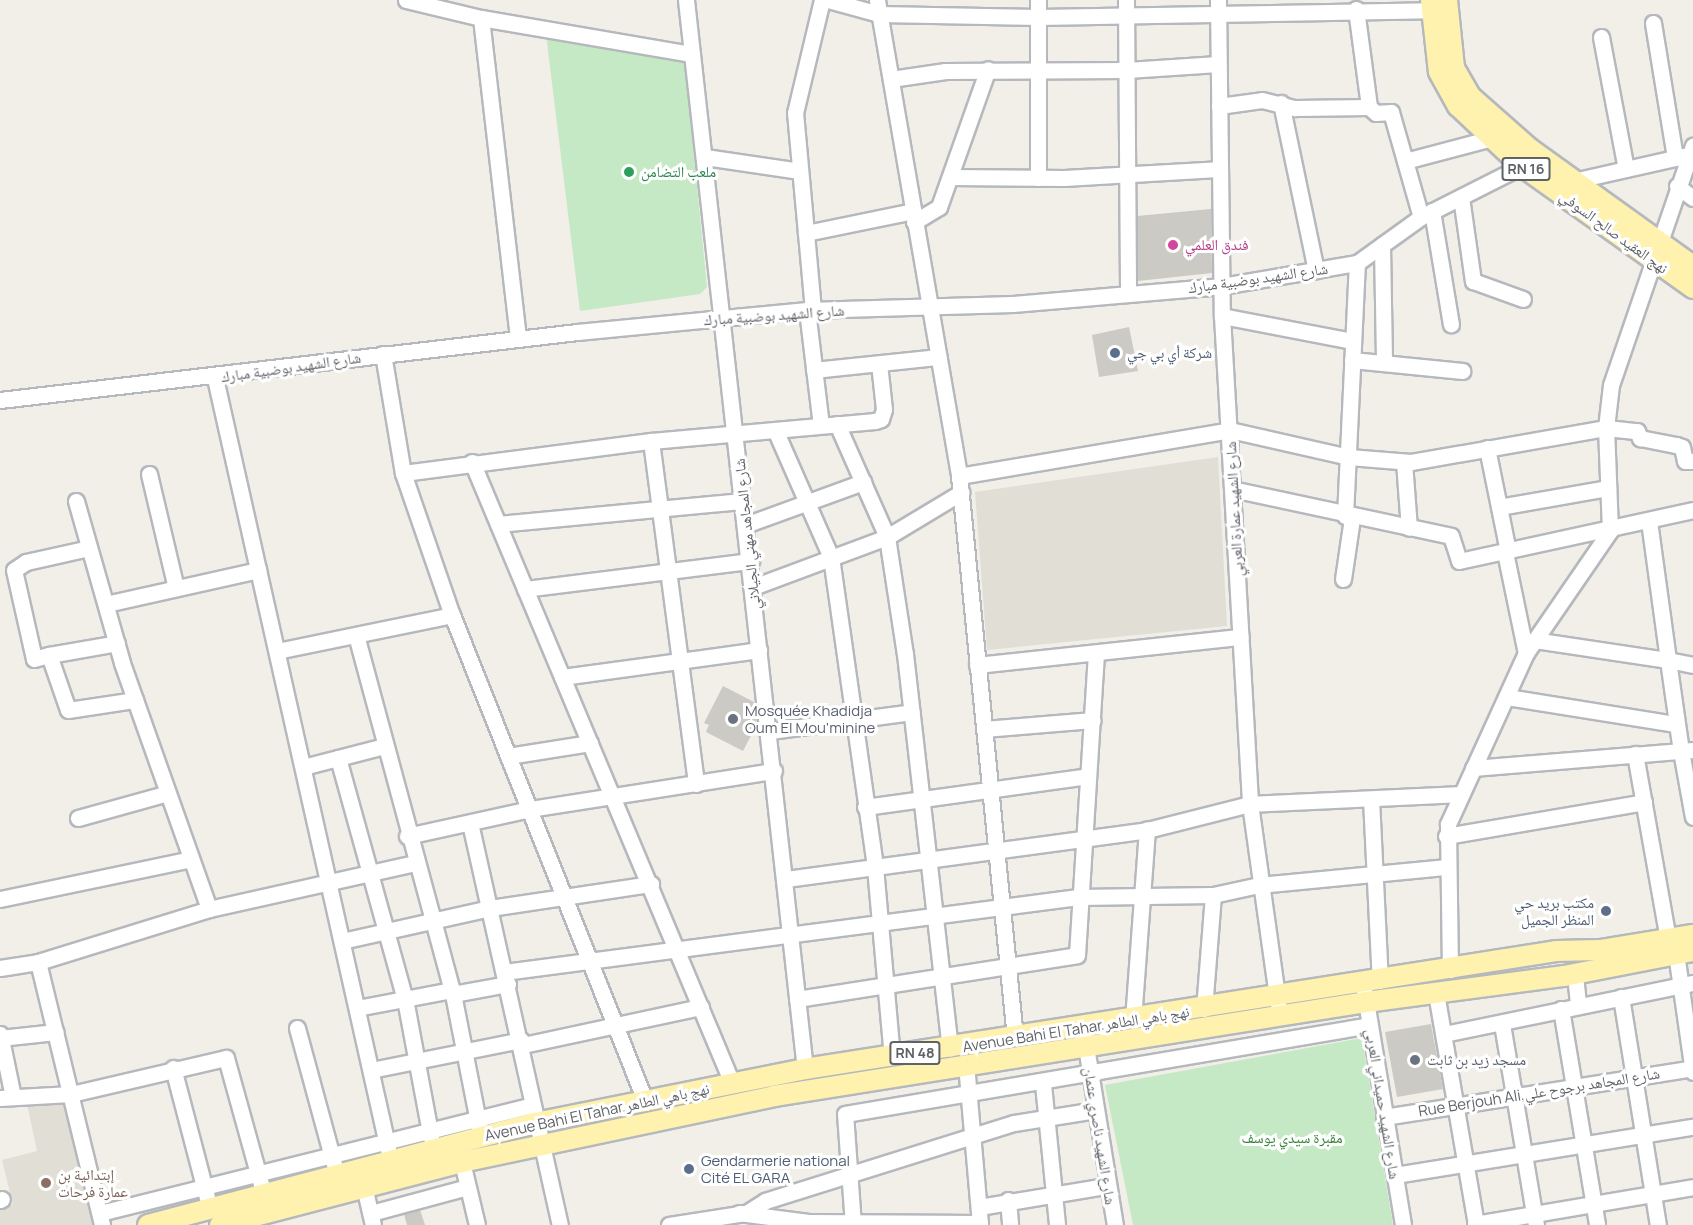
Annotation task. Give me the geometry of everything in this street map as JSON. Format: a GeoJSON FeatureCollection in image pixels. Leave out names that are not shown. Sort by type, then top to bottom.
{"type":"FeatureCollection","features":[{"type":"Feature","properties":{"kind":"main road","name":"نهج العقيد صالح السوفي"},"geometry":{"type":"LineString","coordinates":[[1437,3],[1439,72],[1458,106],[1522,166],[1693,288]]}},
{"type":"Feature","properties":{"kind":"main road","name":"نهج العقيد صالح السوفي"},"geometry":{"type":"LineString","coordinates":[[1437,3],[1461,84],[1494,118],[1572,181],[1693,266]]}},
{"type":"Feature","properties":{"kind":"main road","name":"Avenue Bahi El Tahar,نهج باهي الطاهر"},"geometry":{"type":"LineString","coordinates":[[1370,988],[1437,993],[1575,975],[1679,948],[1693,935]]}},
{"type":"Feature","properties":{"kind":"main road","name":"Avenue Bahi El Tahar,نهج باهي الطاهر"},"geometry":{"type":"LineString","coordinates":[[157,1223],[215,1217],[362,1179],[462,1162],[774,1096],[966,1064],[1085,1038],[1278,1007],[1450,970],[1679,948]]}},
{"type":"Feature","properties":{"kind":"main road","name":"Avenue Bahi El Tahar,نهج باهي الطاهر"},"geometry":{"type":"LineString","coordinates":[[215,1217],[264,1194],[337,1176],[362,1179],[391,1161],[433,1150],[479,1128],[534,1114],[646,1103],[805,1069],[1016,1038],[1085,1038],[1134,1020],[1204,1009],[1278,1007]]}},
{"type":"Feature","properties":{"kind":"street"},"geometry":{"type":"LineString","coordinates":[[406,0],[481,18],[692,54]]}},
{"type":"Feature","properties":{"kind":"street","name":"شارع المجاهد مهني الجيلاني"},"geometry":{"type":"LineString","coordinates":[[686,0],[770,731],[805,1069]]}},
{"type":"Feature","properties":{"kind":"street"},"geometry":{"type":"LineString","coordinates":[[821,425],[814,370],[806,233],[795,113],[822,0]]}},
{"type":"Feature","properties":{"kind":"street"},"geometry":{"type":"LineString","coordinates":[[828,0],[878,7],[1038,17],[1126,8],[1218,6],[1356,9],[1437,3]]}},
{"type":"Feature","properties":{"kind":"street"},"geometry":{"type":"LineString","coordinates":[[1038,0],[1038,178]]}},
{"type":"Feature","properties":{"kind":"street","name":"شارع الشهيد عمارة العربي"},"geometry":{"type":"LineString","coordinates":[[1218,6],[1218,169],[1222,316],[1250,804],[1259,885],[1278,1007]]}},
{"type":"Feature","properties":{"kind":"street"},"geometry":{"type":"LineString","coordinates":[[878,7],[962,492],[996,851],[1011,966],[1016,1038]]}},
{"type":"Feature","properties":{"kind":"street"},"geometry":{"type":"LineString","coordinates":[[1126,8],[1125,176],[1128,293]]}},
{"type":"Feature","properties":{"kind":"street"},"geometry":{"type":"LineString","coordinates":[[1356,9],[1370,107],[1376,113],[1391,112],[1405,161],[1426,214],[1451,324]]}},
{"type":"Feature","properties":{"kind":"street"},"geometry":{"type":"LineString","coordinates":[[481,18],[518,339]]}},
{"type":"Feature","properties":{"kind":"street"},"geometry":{"type":"LineString","coordinates":[[1450,970],[1446,836],[1460,794],[1526,653],[1610,531],[1606,428],[1614,374],[1655,263],[1659,242],[1686,153],[1653,23]]}},
{"type":"Feature","properties":{"kind":"street"},"geometry":{"type":"LineString","coordinates":[[1601,37],[1626,169]]}},
{"type":"Feature","properties":{"kind":"street"},"geometry":{"type":"LineString","coordinates":[[891,79],[988,69],[1127,70],[1218,64]]}},
{"type":"Feature","properties":{"kind":"street"},"geometry":{"type":"LineString","coordinates":[[806,233],[914,217],[939,207],[988,69]]}},
{"type":"Feature","properties":{"kind":"street"},"geometry":{"type":"LineString","coordinates":[[1219,106],[1262,100],[1295,108],[1370,107]]}},
{"type":"Feature","properties":{"kind":"street"},"geometry":{"type":"LineString","coordinates":[[1281,104],[1316,270]]}},
{"type":"Feature","properties":{"kind":"street"},"geometry":{"type":"LineString","coordinates":[[1405,161],[1492,138]]}},
{"type":"Feature","properties":{"kind":"street"},"geometry":{"type":"LineString","coordinates":[[1572,181],[1686,153]]}},
{"type":"Feature","properties":{"kind":"street"},"geometry":{"type":"LineString","coordinates":[[705,157],[800,171]]}},
{"type":"Feature","properties":{"kind":"street","name":"شارع الشهيد بوضبية مبارك"},"geometry":{"type":"LineString","coordinates":[[0,400],[215,378],[382,354],[723,318],[810,310],[929,306],[1222,286],[1357,263],[1426,214],[1522,166]]}},
{"type":"Feature","properties":{"kind":"street"},"geometry":{"type":"LineString","coordinates":[[950,177],[1125,176],[1218,169]]}},
{"type":"Feature","properties":{"kind":"street"},"geometry":{"type":"LineString","coordinates":[[1677,186],[1693,198]]}},
{"type":"Feature","properties":{"kind":"street"},"geometry":{"type":"LineString","coordinates":[[1461,197],[1473,281],[1522,299]]}},
{"type":"Feature","properties":{"kind":"street"},"geometry":{"type":"LineString","coordinates":[[1382,245],[1384,363]]}},
{"type":"Feature","properties":{"kind":"street"},"geometry":{"type":"LineString","coordinates":[[1343,579],[1348,517],[1352,341],[1357,263]]}},
{"type":"Feature","properties":{"kind":"street"},"geometry":{"type":"LineString","coordinates":[[1222,316],[1352,341]]}},
{"type":"Feature","properties":{"kind":"street"},"geometry":{"type":"LineString","coordinates":[[382,354],[403,473],[452,615],[646,1103]]}},
{"type":"Feature","properties":{"kind":"street"},"geometry":{"type":"LineString","coordinates":[[814,370],[938,357]]}},
{"type":"Feature","properties":{"kind":"street"},"geometry":{"type":"LineString","coordinates":[[1352,360],[1462,371]]}},
{"type":"Feature","properties":{"kind":"street"},"geometry":{"type":"LineString","coordinates":[[403,473],[472,462],[651,441],[736,436],[881,419],[879,364]]}},
{"type":"Feature","properties":{"kind":"street"},"geometry":{"type":"LineString","coordinates":[[215,378],[391,1161]]}},
{"type":"Feature","properties":{"kind":"street"},"geometry":{"type":"LineString","coordinates":[[837,424],[887,537],[912,712],[950,1048]]}},
{"type":"Feature","properties":{"kind":"street"},"geometry":{"type":"LineString","coordinates":[[959,476],[1230,430],[1349,457],[1404,462],[1606,428],[1637,431],[1640,438],[1682,447],[1685,461],[1693,461]]}},
{"type":"Feature","properties":{"kind":"street"},"geometry":{"type":"LineString","coordinates":[[776,432],[831,557],[875,867],[892,1056]]}},
{"type":"Feature","properties":{"kind":"street"},"geometry":{"type":"LineString","coordinates":[[651,441],[677,661],[696,784]]}},
{"type":"Feature","properties":{"kind":"street"},"geometry":{"type":"LineString","coordinates":[[1487,448],[1526,653]]}},
{"type":"Feature","properties":{"kind":"street"},"geometry":{"type":"LineString","coordinates":[[472,462],[651,884],[732,1083]]}},
{"type":"Feature","properties":{"kind":"street"},"geometry":{"type":"LineString","coordinates":[[1404,462],[1409,528]]}},
{"type":"Feature","properties":{"kind":"street"},"geometry":{"type":"LineString","coordinates":[[149,474],[176,588]]}},
{"type":"Feature","properties":{"kind":"street"},"geometry":{"type":"LineString","coordinates":[[745,525],[863,482]]}},
{"type":"Feature","properties":{"kind":"street"},"geometry":{"type":"LineString","coordinates":[[1499,507],[1608,488]]}},
{"type":"Feature","properties":{"kind":"street"},"geometry":{"type":"LineString","coordinates":[[1232,489],[1348,517],[1451,536],[1458,561],[1610,531],[1693,510]]}},
{"type":"Feature","properties":{"kind":"street"},"geometry":{"type":"LineString","coordinates":[[753,586],[887,537],[962,492]]}},
{"type":"Feature","properties":{"kind":"street"},"geometry":{"type":"LineString","coordinates":[[76,501],[135,700],[209,909]]}},
{"type":"Feature","properties":{"kind":"street"},"geometry":{"type":"LineString","coordinates":[[498,524],[742,501]]}},
{"type":"Feature","properties":{"kind":"street"},"geometry":{"type":"LineString","coordinates":[[1649,521],[1662,588],[1676,724],[1687,751],[1693,817]]}},
{"type":"Feature","properties":{"kind":"street"},"geometry":{"type":"LineString","coordinates":[[89,548],[26,562],[14,570],[34,659],[117,643]]}},
{"type":"Feature","properties":{"kind":"street"},"geometry":{"type":"LineString","coordinates":[[525,589],[751,561]]}},
{"type":"Feature","properties":{"kind":"street"},"geometry":{"type":"LineString","coordinates":[[106,604],[258,570]]}},
{"type":"Feature","properties":{"kind":"street"},"geometry":{"type":"LineString","coordinates":[[277,651],[452,615]]}},
{"type":"Feature","properties":{"kind":"street"},"geometry":{"type":"LineString","coordinates":[[38,962],[101,1219],[160,1198],[386,1140],[429,1130],[479,1128],[453,992],[407,836],[356,635]]}},
{"type":"Feature","properties":{"kind":"street"},"geometry":{"type":"LineString","coordinates":[[977,664],[1096,654],[1241,637]]}},
{"type":"Feature","properties":{"kind":"street"},"geometry":{"type":"LineString","coordinates":[[1534,640],[1693,665]]}},
{"type":"Feature","properties":{"kind":"street"},"geometry":{"type":"LineString","coordinates":[[562,677],[759,650]]}},
{"type":"Feature","properties":{"kind":"street"},"geometry":{"type":"LineString","coordinates":[[797,999],[886,987],[1077,955],[1078,897],[1093,720],[1096,654]]}},
{"type":"Feature","properties":{"kind":"street"},"geometry":{"type":"LineString","coordinates":[[49,655],[67,709],[80,711],[135,700]]}},
{"type":"Feature","properties":{"kind":"street"},"geometry":{"type":"LineString","coordinates":[[1507,697],[1676,724]]}},
{"type":"Feature","properties":{"kind":"street"},"geometry":{"type":"LineString","coordinates":[[770,731],[912,712]]}},
{"type":"Feature","properties":{"kind":"street"},"geometry":{"type":"LineString","coordinates":[[984,729],[1093,720]]}},
{"type":"Feature","properties":{"kind":"street"},"geometry":{"type":"LineString","coordinates":[[508,756],[590,743]]}},
{"type":"Feature","properties":{"kind":"street"},"geometry":{"type":"LineString","coordinates":[[303,767],[384,746]]}},
{"type":"Feature","properties":{"kind":"street"},"geometry":{"type":"LineString","coordinates":[[1473,768],[1687,751]]}},
{"type":"Feature","properties":{"kind":"street"},"geometry":{"type":"LineString","coordinates":[[1635,754],[1644,802],[1687,984],[1693,1069]]}},
{"type":"Feature","properties":{"kind":"street"},"geometry":{"type":"LineString","coordinates":[[338,758],[405,999],[433,1150]]}},
{"type":"Feature","properties":{"kind":"street"},"geometry":{"type":"LineString","coordinates":[[407,836],[530,809],[614,798],[774,771]]}},
{"type":"Feature","properties":{"kind":"street"},"geometry":{"type":"LineString","coordinates":[[865,807],[1088,776]]}},
{"type":"Feature","properties":{"kind":"street"},"geometry":{"type":"LineString","coordinates":[[78,818],[168,793]]}},
{"type":"Feature","properties":{"kind":"street"},"geometry":{"type":"LineString","coordinates":[[786,879],[928,862],[1147,830],[1250,804],[1460,794]]}},
{"type":"Feature","properties":{"kind":"street","name":"شارع الشهيد حميداني العربي"},"geometry":{"type":"LineString","coordinates":[[1371,799],[1375,874],[1370,1025],[1403,1225]]}},
{"type":"Feature","properties":{"kind":"street"},"geometry":{"type":"LineString","coordinates":[[1446,836],[1644,802]]}},
{"type":"Feature","properties":{"kind":"street"},"geometry":{"type":"LineString","coordinates":[[470,823],[522,1042],[539,1144],[560,1225]]}},
{"type":"Feature","properties":{"kind":"street"},"geometry":{"type":"LineString","coordinates":[[1134,1020],[1147,830]]}},
{"type":"Feature","properties":{"kind":"street"},"geometry":{"type":"LineString","coordinates":[[0,899],[34,896],[191,859]]}},
{"type":"Feature","properties":{"kind":"street"},"geometry":{"type":"LineString","coordinates":[[0,968],[38,962],[209,909],[415,863]]}},
{"type":"Feature","properties":{"kind":"street"},"geometry":{"type":"LineString","coordinates":[[357,1008],[453,992],[590,958],[882,927],[1078,897],[1141,893],[1153,898],[1213,895],[1259,885],[1448,867]]}},
{"type":"Feature","properties":{"kind":"street"},"geometry":{"type":"LineString","coordinates":[[342,942],[490,908],[651,884]]}},
{"type":"Feature","properties":{"kind":"street"},"geometry":{"type":"LineString","coordinates":[[1204,1009],[1213,895]]}},
{"type":"Feature","properties":{"kind":"street"},"geometry":{"type":"LineString","coordinates":[[1575,975],[1578,1006]]}},
{"type":"Feature","properties":{"kind":"street"},"geometry":{"type":"LineString","coordinates":[[1444,1034],[1502,1024],[1561,1009],[1687,984]]}},
{"type":"Feature","properties":{"kind":"street"},"geometry":{"type":"LineString","coordinates":[[1437,993],[1475,1224],[1535,1219],[1593,1203],[1693,1187]]}},
{"type":"Feature","properties":{"kind":"street"},"geometry":{"type":"LineString","coordinates":[[1621,998],[1658,1225]]}},
{"type":"Feature","properties":{"kind":"street"},"geometry":{"type":"LineString","coordinates":[[371,1070],[416,1060],[614,1026],[701,1007]]}},
{"type":"Feature","properties":{"kind":"street"},"geometry":{"type":"LineString","coordinates":[[1561,1009],[1597,1225]]}},
{"type":"Feature","properties":{"kind":"street"},"geometry":{"type":"LineString","coordinates":[[1502,1024],[1535,1219]]}},
{"type":"Feature","properties":{"kind":"street"},"geometry":{"type":"LineString","coordinates":[[853,1223],[852,1175],[845,1114],[968,1092],[1091,1076],[1370,1025]]}},
{"type":"Feature","properties":{"kind":"street"},"geometry":{"type":"LineString","coordinates":[[297,1028],[337,1176]]}},
{"type":"Feature","properties":{"kind":"street"},"geometry":{"type":"LineString","coordinates":[[56,1032],[0,1037],[6,1097],[71,1094],[214,1058],[228,1060],[264,1194]]}},
{"type":"Feature","properties":{"kind":"street","name":"شارع الشهيد ناصري عثمان"},"geometry":{"type":"LineString","coordinates":[[1085,1038],[1106,1186],[1114,1225]]}},
{"type":"Feature","properties":{"kind":"street"},"geometry":{"type":"LineString","coordinates":[[739,1213],[763,1221],[980,1224],[966,1064]]}},
{"type":"Feature","properties":{"kind":"street"},"geometry":{"type":"LineString","coordinates":[[173,1068],[204,1186],[215,1217]]}},
{"type":"Feature","properties":{"kind":"street","name":"Rue Berjouh Ali,شارع المجاهد برجوح علي"},"geometry":{"type":"LineString","coordinates":[[1384,1117],[1633,1076],[1693,1069]]}},
{"type":"Feature","properties":{"kind":"street"},"geometry":{"type":"LineString","coordinates":[[1043,1084],[1056,1225]]}},
{"type":"Feature","properties":{"kind":"street"},"geometry":{"type":"LineString","coordinates":[[669,1225],[739,1213],[1014,1123],[1047,1120],[1096,1110]]}},
{"type":"Feature","properties":{"kind":"street"},"geometry":{"type":"LineString","coordinates":[[1395,1175],[1693,1127]]}},
{"type":"Feature","properties":{"kind":"street"},"geometry":{"type":"LineString","coordinates":[[462,1162],[477,1225]]}},
{"type":"Feature","properties":{"kind":"street"},"geometry":{"type":"LineString","coordinates":[[362,1179],[372,1219],[468,1187]]}},
{"type":"Feature","properties":{"kind":"street"},"geometry":{"type":"LineString","coordinates":[[979,1207],[1008,1200],[1106,1186]]}},
{"type":"Feature","properties":{"kind":"street"},"geometry":{"type":"LineString","coordinates":[[157,1223],[160,1198]]}},
{"type":"Feature","properties":{"kind":"street"},"geometry":{"type":"LineString","coordinates":[[1008,1200],[1010,1225]]}},
{"type":"Feature","properties":{"kind":"shaded area"},"geometry":{"type":"Polygon","coordinates":[[[1218,457],[1227,626],[987,650],[975,492],[1218,457]]]}},
{"type":"Feature","properties":{"kind":"shaded area","name":"إبتدائية بن عمارة فرحات"},"geometry":{"type":"Polygon","coordinates":[[[27,1104],[68,1105],[95,1225],[0,1225],[0,1208],[13,1205],[2,1160],[37,1151],[27,1104]]]}},
{"type":"Feature","properties":{"kind":"green space","name":"ملعب التضامن"},"geometry":{"type":"Polygon","coordinates":[[[546,34],[684,56],[707,287],[700,294],[580,311],[546,34]]]}},
{"type":"Feature","properties":{"kind":"green space","name":"مقبرة سيدي يوسف"},"geometry":{"type":"Polygon","coordinates":[[[1362,1038],[1393,1225],[1133,1225],[1105,1085],[1362,1038]]]}},
{"type":"Feature","properties":{"kind":"building","name":"فندق العلمي"},"geometry":{"type":"Polygon","coordinates":[[[1211,209],[1212,273],[1138,281],[1137,216],[1211,209]]]}},
{"type":"Feature","properties":{"kind":"building","name":"شركة أي بي جي"},"geometry":{"type":"Polygon","coordinates":[[[1129,327],[1138,371],[1099,377],[1092,335],[1129,327]]]}},
{"type":"Feature","properties":{"kind":"building","name":"Mosquée Khadidja Oum El Mou'minine"},"geometry":{"type":"Polygon","coordinates":[[[723,686],[754,702],[757,724],[743,751],[706,732],[709,725],[704,723],[723,686]]]}},
{"type":"Feature","properties":{"kind":"building","name":"مسجد زيد بن ثابت"},"geometry":{"type":"Polygon","coordinates":[[[1431,1024],[1443,1089],[1397,1097],[1385,1032],[1431,1024]]]}},
{"type":"Feature","properties":{"kind":"building"},"geometry":{"type":"Polygon","coordinates":[[[420,1210],[425,1225],[407,1225],[404,1214],[420,1210]]]}},
{"type":"Feature","properties":{"kind":"place","name":"ملعب التضامن"},"geometry":{"type":"Point","coordinates":[629,172]}},
{"type":"Feature","properties":{"kind":"place","name":"فندق العلمي"},"geometry":{"type":"Point","coordinates":[1173,245]}},
{"type":"Feature","properties":{"kind":"place","name":"شركة أي بي جي"},"geometry":{"type":"Point","coordinates":[1115,353]}},
{"type":"Feature","properties":{"kind":"place","name":"Mosquée Khadidja Oum El Mou'minine"},"geometry":{"type":"Point","coordinates":[733,719]}},
{"type":"Feature","properties":{"kind":"place","name":"مكتب بريد حي المنظر الجميل"},"geometry":{"type":"Point","coordinates":[1606,911]}},
{"type":"Feature","properties":{"kind":"place","name":"مسجد زيد بن ثابت"},"geometry":{"type":"Point","coordinates":[1415,1060]}},
{"type":"Feature","properties":{"kind":"place","name":"Gendarmerie national Cité EL GARA"},"geometry":{"type":"Point","coordinates":[689,1169]}},
{"type":"Feature","properties":{"kind":"place","name":"إبتدائية بن عمارة فرحات"},"geometry":{"type":"Point","coordinates":[46,1183]}}]}
